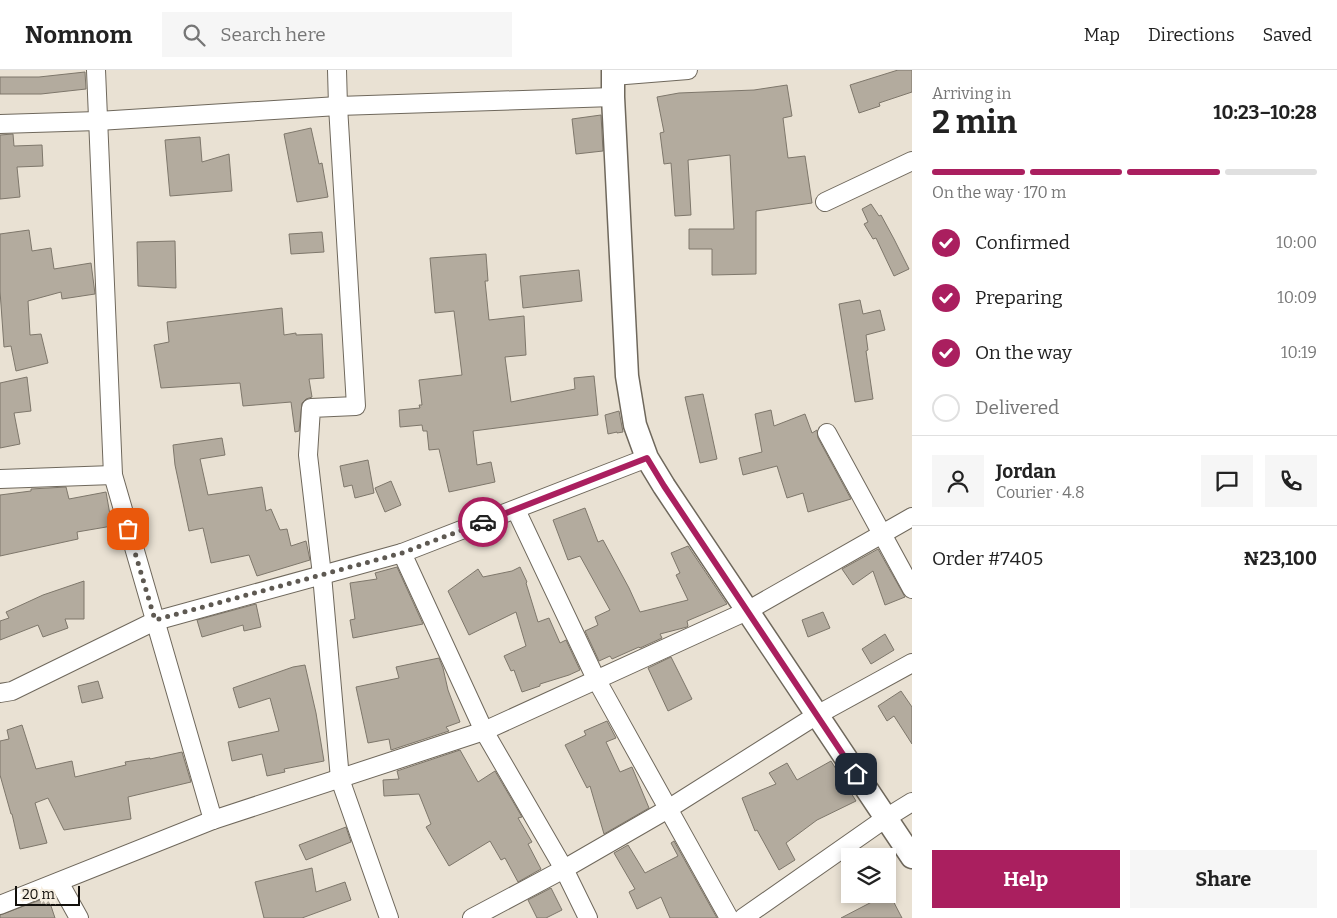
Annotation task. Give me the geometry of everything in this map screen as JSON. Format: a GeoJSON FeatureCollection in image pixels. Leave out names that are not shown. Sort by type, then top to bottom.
{"type":"FeatureCollection","features":[{"type":"Feature","properties":{"kind":"street"},"geometry":{"type":"LineString","coordinates":[[96,70],[113,475],[213,820]]}},
{"type":"Feature","properties":{"kind":"street"},"geometry":{"type":"LineString","coordinates":[[337,70],[356,406],[311,408],[308,455],[322,575],[340,779],[389,918]]}},
{"type":"Feature","properties":{"kind":"street"},"geometry":{"type":"LineString","coordinates":[[0,124],[98,121],[338,106],[613,81],[688,70]]}},
{"type":"Feature","properties":{"kind":"street"},"geometry":{"type":"LineString","coordinates":[[613,81],[627,376],[635,425],[647,458],[912,857]]}},
{"type":"Feature","properties":{"kind":"street"},"geometry":{"type":"LineString","coordinates":[[825,202],[912,161]]}},
{"type":"Feature","properties":{"kind":"street"},"geometry":{"type":"LineString","coordinates":[[827,433],[912,590]]}},
{"type":"Feature","properties":{"kind":"street"},"geometry":{"type":"LineString","coordinates":[[0,693],[12,691],[155,620],[402,553],[647,458]]}},
{"type":"Feature","properties":{"kind":"street"},"geometry":{"type":"LineString","coordinates":[[0,479],[113,475]]}},
{"type":"Feature","properties":{"kind":"street"},"geometry":{"type":"LineString","coordinates":[[516,510],[596,679],[729,918]]}},
{"type":"Feature","properties":{"kind":"street"},"geometry":{"type":"LineString","coordinates":[[0,905],[213,820],[484,731],[747,611],[912,517]]}},
{"type":"Feature","properties":{"kind":"street"},"geometry":{"type":"LineString","coordinates":[[402,553],[484,731],[564,869],[588,918]]}},
{"type":"Feature","properties":{"kind":"street"},"geometry":{"type":"LineString","coordinates":[[472,918],[564,869],[668,809],[817,715],[912,662]]}},
{"type":"Feature","properties":{"kind":"street"},"geometry":{"type":"LineString","coordinates":[[743,918],[886,818],[912,802]]}},
{"type":"Feature","properties":{"kind":"street"},"geometry":{"type":"LineString","coordinates":[[59,882],[79,918]]}},
{"type":"Feature","properties":{"kind":"building"},"geometry":{"type":"Polygon","coordinates":[[[898,70],[912,70],[912,92],[879,103],[880,106],[859,113],[850,85],[898,70]]]}},
{"type":"Feature","properties":{"kind":"building"},"geometry":{"type":"Polygon","coordinates":[[[85,72],[86,89],[41,94],[0,94],[0,77],[39,77],[85,72]]]}},
{"type":"Feature","properties":{"kind":"building"},"geometry":{"type":"Polygon","coordinates":[[[787,85],[792,116],[783,118],[788,158],[805,156],[812,203],[756,211],[756,274],[712,275],[712,249],[689,249],[689,229],[734,229],[730,155],[688,160],[691,215],[675,216],[671,163],[664,164],[660,133],[664,132],[657,97],[679,93],[754,90],[787,85]]]}},
{"type":"Feature","properties":{"kind":"building"},"geometry":{"type":"Polygon","coordinates":[[[601,115],[603,151],[576,154],[572,119],[601,115]]]}},
{"type":"Feature","properties":{"kind":"building"},"geometry":{"type":"Polygon","coordinates":[[[311,128],[319,164],[322,163],[328,197],[297,202],[284,134],[311,128]]]}},
{"type":"Feature","properties":{"kind":"building"},"geometry":{"type":"Polygon","coordinates":[[[13,134],[14,146],[42,145],[43,166],[17,167],[20,197],[0,199],[0,135],[13,134]]]}},
{"type":"Feature","properties":{"kind":"building"},"geometry":{"type":"Polygon","coordinates":[[[200,137],[202,162],[229,154],[232,191],[170,196],[165,140],[200,137]]]}},
{"type":"Feature","properties":{"kind":"building"},"geometry":{"type":"Polygon","coordinates":[[[871,204],[879,216],[881,215],[909,269],[894,276],[876,238],[873,239],[864,224],[868,222],[862,209],[871,204]]]}},
{"type":"Feature","properties":{"kind":"building"},"geometry":{"type":"Polygon","coordinates":[[[29,230],[32,251],[51,248],[54,269],[91,263],[95,294],[62,299],[61,292],[28,301],[30,335],[41,334],[48,363],[16,371],[11,346],[4,347],[0,291],[0,234],[29,230]]]}},
{"type":"Feature","properties":{"kind":"building"},"geometry":{"type":"Polygon","coordinates":[[[322,232],[324,252],[291,254],[289,234],[322,232]]]}},
{"type":"Feature","properties":{"kind":"building"},"geometry":{"type":"Polygon","coordinates":[[[175,241],[176,288],[138,286],[137,242],[175,241]]]}},
{"type":"Feature","properties":{"kind":"building"},"geometry":{"type":"Polygon","coordinates":[[[486,254],[488,281],[485,281],[489,320],[524,316],[526,355],[505,357],[511,402],[575,389],[574,378],[594,376],[598,415],[473,431],[477,465],[491,462],[495,482],[449,492],[439,449],[429,450],[427,431],[423,431],[422,425],[400,427],[399,410],[420,408],[419,405],[422,405],[419,380],[462,375],[454,311],[435,313],[430,258],[486,254]]]}},
{"type":"Feature","properties":{"kind":"building"},"geometry":{"type":"Polygon","coordinates":[[[579,270],[582,301],[523,308],[520,276],[579,270]]]}},
{"type":"Feature","properties":{"kind":"building"},"geometry":{"type":"Polygon","coordinates":[[[860,300],[863,314],[880,310],[885,330],[866,335],[868,350],[866,351],[873,399],[855,402],[839,304],[860,300]]]}},
{"type":"Feature","properties":{"kind":"building"},"geometry":{"type":"Polygon","coordinates":[[[282,308],[284,335],[296,333],[296,335],[322,334],[324,378],[309,379],[312,397],[302,403],[299,431],[295,432],[291,402],[243,406],[240,383],[161,388],[154,345],[169,342],[167,322],[282,308]]]}},
{"type":"Feature","properties":{"kind":"building"},"geometry":{"type":"Polygon","coordinates":[[[27,377],[31,411],[14,413],[20,444],[0,448],[0,383],[27,377]]]}},
{"type":"Feature","properties":{"kind":"building"},"geometry":{"type":"Polygon","coordinates":[[[703,394],[717,459],[700,463],[685,397],[703,394]]]}},
{"type":"Feature","properties":{"kind":"building"},"geometry":{"type":"Polygon","coordinates":[[[771,410],[774,426],[805,414],[812,433],[817,430],[818,438],[851,499],[808,512],[803,493],[787,498],[777,466],[743,475],[739,458],[762,452],[755,414],[771,410]]]}},
{"type":"Feature","properties":{"kind":"building"},"geometry":{"type":"Polygon","coordinates":[[[619,411],[623,432],[608,434],[605,415],[619,411]]]}},
{"type":"Feature","properties":{"kind":"building"},"geometry":{"type":"Polygon","coordinates":[[[222,438],[225,455],[200,459],[208,495],[262,487],[266,511],[271,509],[280,530],[287,529],[291,546],[306,541],[310,560],[257,576],[249,555],[211,563],[203,528],[189,531],[175,465],[173,445],[222,438]]]}},
{"type":"Feature","properties":{"kind":"building"},"geometry":{"type":"Polygon","coordinates":[[[368,460],[374,493],[355,498],[352,485],[344,487],[340,466],[368,460]]]}},
{"type":"Feature","properties":{"kind":"building"},"geometry":{"type":"Polygon","coordinates":[[[391,481],[401,505],[385,512],[375,488],[391,481]]]}},
{"type":"Feature","properties":{"kind":"building"},"geometry":{"type":"Polygon","coordinates":[[[66,487],[69,499],[106,492],[112,526],[77,532],[78,539],[0,556],[0,495],[31,491],[31,489],[66,487]]]}},
{"type":"Feature","properties":{"kind":"building"},"geometry":{"type":"Polygon","coordinates":[[[585,508],[598,542],[603,540],[640,612],[688,600],[676,575],[680,573],[671,553],[688,546],[727,604],[687,621],[687,627],[660,634],[662,638],[640,648],[612,659],[610,656],[599,661],[585,631],[598,625],[595,617],[610,610],[580,556],[568,560],[553,520],[585,508]]]}},
{"type":"Feature","properties":{"kind":"building"},"geometry":{"type":"Polygon","coordinates":[[[878,549],[905,597],[885,605],[873,571],[853,585],[842,569],[878,549]]]}},
{"type":"Feature","properties":{"kind":"building"},"geometry":{"type":"Polygon","coordinates":[[[397,567],[423,624],[353,638],[350,620],[355,619],[350,583],[377,579],[375,573],[397,567]]]}},
{"type":"Feature","properties":{"kind":"building"},"geometry":{"type":"Polygon","coordinates":[[[520,567],[527,582],[538,622],[549,618],[560,643],[566,640],[580,670],[522,692],[514,670],[511,671],[504,656],[526,646],[516,612],[469,635],[448,591],[478,569],[483,577],[512,571],[520,567]]]}},
{"type":"Feature","properties":{"kind":"building"},"geometry":{"type":"Polygon","coordinates":[[[84,581],[84,619],[65,619],[68,628],[43,637],[38,625],[0,640],[0,621],[9,618],[6,612],[43,595],[84,581]]]}},
{"type":"Feature","properties":{"kind":"building"},"geometry":{"type":"Polygon","coordinates":[[[256,604],[261,627],[244,631],[243,625],[202,637],[197,620],[256,604]]]}},
{"type":"Feature","properties":{"kind":"building"},"geometry":{"type":"Polygon","coordinates":[[[823,612],[830,628],[808,637],[802,620],[823,612]]]}},
{"type":"Feature","properties":{"kind":"building"},"geometry":{"type":"Polygon","coordinates":[[[885,634],[894,650],[871,664],[862,649],[885,634]]]}},
{"type":"Feature","properties":{"kind":"building"},"geometry":{"type":"Polygon","coordinates":[[[671,657],[692,699],[668,711],[648,668],[671,657]]]}},
{"type":"Feature","properties":{"kind":"building"},"geometry":{"type":"Polygon","coordinates":[[[439,658],[460,722],[446,727],[449,731],[391,750],[389,739],[368,743],[356,687],[399,678],[396,667],[439,658]]]}},
{"type":"Feature","properties":{"kind":"building"},"geometry":{"type":"Polygon","coordinates":[[[305,665],[324,761],[284,769],[285,772],[267,776],[262,754],[232,761],[228,742],[279,731],[270,698],[239,708],[233,688],[293,667],[305,665]]]}},
{"type":"Feature","properties":{"kind":"building"},"geometry":{"type":"Polygon","coordinates":[[[98,681],[103,698],[82,703],[78,686],[98,681]]]}},
{"type":"Feature","properties":{"kind":"building"},"geometry":{"type":"Polygon","coordinates":[[[901,691],[912,707],[912,744],[894,716],[887,721],[878,706],[901,691]]]}},
{"type":"Feature","properties":{"kind":"building"},"geometry":{"type":"Polygon","coordinates":[[[607,721],[616,738],[606,742],[620,772],[632,767],[649,808],[604,834],[590,786],[587,788],[565,745],[586,735],[584,731],[607,721]]]}},
{"type":"Feature","properties":{"kind":"building"},"geometry":{"type":"Polygon","coordinates":[[[22,725],[36,769],[72,761],[75,777],[126,765],[125,762],[182,752],[191,782],[128,797],[131,819],[64,830],[48,798],[35,803],[47,843],[20,849],[0,775],[0,741],[9,739],[7,730],[22,725]]]}},
{"type":"Feature","properties":{"kind":"building"},"geometry":{"type":"Polygon","coordinates":[[[460,750],[478,782],[495,771],[522,817],[518,818],[532,842],[528,844],[541,869],[518,882],[505,858],[501,860],[490,841],[449,866],[426,827],[431,824],[419,794],[384,796],[383,780],[399,779],[397,771],[460,750]]]}},
{"type":"Feature","properties":{"kind":"building"},"geometry":{"type":"Polygon","coordinates":[[[831,761],[856,801],[817,820],[786,843],[795,860],[779,870],[757,830],[755,831],[742,798],[776,784],[769,773],[787,763],[797,780],[831,761]]]}},
{"type":"Feature","properties":{"kind":"building"},"geometry":{"type":"Polygon","coordinates":[[[346,827],[351,842],[306,860],[299,845],[346,827]]]}},
{"type":"Feature","properties":{"kind":"building"},"geometry":{"type":"Polygon","coordinates":[[[674,841],[717,918],[670,918],[661,897],[637,909],[629,892],[635,889],[614,853],[628,845],[645,873],[678,856],[671,843],[674,841]]]}},
{"type":"Feature","properties":{"kind":"building"},"geometry":{"type":"Polygon","coordinates":[[[312,868],[316,892],[345,882],[351,900],[302,918],[264,918],[255,882],[312,868]]]}},
{"type":"Feature","properties":{"kind":"building"},"geometry":{"type":"Polygon","coordinates":[[[551,888],[562,910],[546,918],[537,918],[528,900],[551,888]]]}},
{"type":"Feature","properties":{"kind":"building"},"geometry":{"type":"Polygon","coordinates":[[[48,897],[55,918],[0,918],[0,915],[48,897]]]}},
{"type":"Feature","properties":{"kind":"building"},"geometry":{"type":"Polygon","coordinates":[[[870,903],[894,903],[902,918],[841,918],[870,903]]]}},
{"type":"Feature","properties":{"kind":"way so far"},"geometry":{"type":"LineString","coordinates":[[128,529],[155,620],[402,553],[483,522]]}},
{"type":"Feature","properties":{"kind":"route"},"geometry":{"type":"LineString","coordinates":[[483,522],[647,458],[856,774]]}}]}
